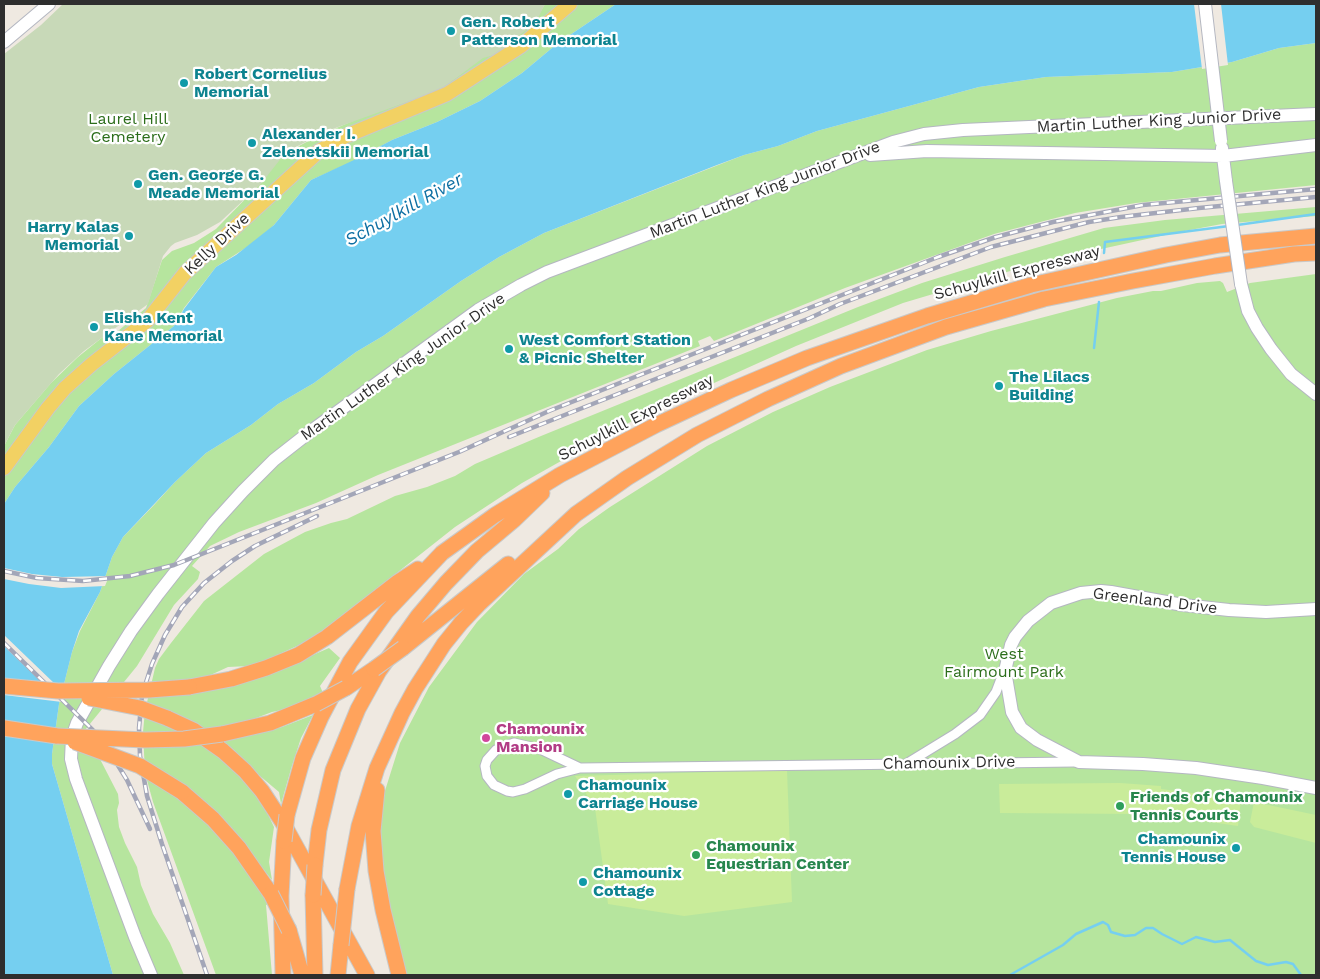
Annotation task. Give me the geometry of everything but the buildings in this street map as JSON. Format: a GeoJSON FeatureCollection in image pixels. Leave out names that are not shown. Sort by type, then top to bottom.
{"type":"FeatureCollection","features":[{"type":"Feature","properties":{"kind":"highway","name":"Schuylkill Expressway"},"geometry":{"type":"LineString","coordinates":[[283,975],[281,896],[287,815],[298,775],[310,742],[350,662],[386,612],[442,553],[494,515],[560,475],[656,425],[738,386],[824,352],[927,316],[1031,285],[1166,255],[1220,245],[1316,236]]}},
{"type":"Feature","properties":{"kind":"highway","name":"Schuylkill Expressway"},"geometry":{"type":"LineString","coordinates":[[338,975],[347,889],[354,847],[364,806],[393,730],[444,644],[461,623],[498,585],[576,514],[651,463],[734,416],[804,382],[914,338],[1044,299],[1215,266],[1294,254],[1316,253]]}},
{"type":"Feature","properties":{"kind":"highway"},"geometry":{"type":"LineString","coordinates":[[315,975],[313,895],[319,830],[334,770],[352,722],[379,671],[413,622],[446,583],[477,551],[514,520],[560,475]]}},
{"type":"Feature","properties":{"kind":"highway"},"geometry":{"type":"LineString","coordinates":[[4,728],[57,736],[145,740],[184,739],[222,734],[270,723],[316,704],[346,688],[374,669],[403,648],[499,570],[576,514]]}},
{"type":"Feature","properties":{"kind":"highway"},"geometry":{"type":"LineString","coordinates":[[4,686],[58,691],[149,690],[188,687],[224,681],[250,674],[298,655],[327,637],[398,582],[442,553]]}},
{"type":"Feature","properties":{"kind":"highway"},"geometry":{"type":"LineString","coordinates":[[58,691],[128,705],[167,718],[193,730],[223,751],[246,772],[283,823],[367,975]]}},
{"type":"Feature","properties":{"kind":"highway"},"geometry":{"type":"LineString","coordinates":[[393,730],[376,795],[373,848],[379,892],[398,975]]}},
{"type":"Feature","properties":{"kind":"highway"},"geometry":{"type":"LineString","coordinates":[[57,736],[125,759],[154,774],[182,792],[213,819],[239,848],[271,894],[289,930],[302,975]]}},
{"type":"Feature","properties":{"kind":"main road"},"geometry":{"type":"LineString","coordinates":[[4,42],[49,4]]}},
{"type":"Feature","properties":{"kind":"main road","name":"Kelly Drive"},"geometry":{"type":"LineString","coordinates":[[4,468],[65,388],[92,364],[147,321],[185,273],[319,151],[346,136],[447,94],[521,46],[570,4]]}},
{"type":"Feature","properties":{"kind":"main road"},"geometry":{"type":"LineString","coordinates":[[1205,4],[1226,181],[1244,302],[1257,328],[1271,349],[1291,374],[1316,394]]}},
{"type":"Feature","properties":{"kind":"main road","name":"Martin Luther King Junior Drive"},"geometry":{"type":"LineString","coordinates":[[151,975],[121,901],[76,779],[71,743],[78,723],[127,637],[158,594],[214,523],[254,480],[292,446],[452,328],[494,300],[547,272],[893,142],[915,136],[963,130],[1316,114]]}},
{"type":"Feature","properties":{"kind":"main road"},"geometry":{"type":"LineString","coordinates":[[915,136],[920,148],[927,151]]}},
{"type":"Feature","properties":{"kind":"main road"},"geometry":{"type":"LineString","coordinates":[[853,156],[927,151],[1223,156],[1316,145]]}},
{"type":"Feature","properties":{"kind":"main road","name":"Greenland Drive"},"geometry":{"type":"LineString","coordinates":[[1079,762],[1037,740],[1021,728],[1012,712],[1005,671],[1011,645],[1015,636],[1028,621],[1051,604],[1081,593],[1106,592],[1223,610],[1266,612],[1316,610]]}},
{"type":"Feature","properties":{"kind":"main road","name":"Chamounix Drive"},"geometry":{"type":"LineString","coordinates":[[1079,762],[1196,768],[1316,788]]}},
{"type":"Feature","properties":{"kind":"street","name":"Greenland Drive"},"geometry":{"type":"LineString","coordinates":[[905,764],[955,734],[980,715],[993,697],[1005,671]]}},
{"type":"Feature","properties":{"kind":"street","name":"Chamounix Drive"},"geometry":{"type":"LineString","coordinates":[[580,768],[540,749],[514,743],[496,750],[487,760],[485,766],[487,776],[494,785],[513,792],[525,789],[557,774],[580,768],[1079,762]]}},
{"type":"Feature","properties":{"kind":"green space","name":"Laurel Hill Cemetery"},"geometry":{"type":"Polygon","coordinates":[[[63,4],[545,4],[536,22],[494,55],[483,58],[440,90],[327,131],[286,152],[260,185],[220,222],[197,235],[171,246],[163,256],[148,304],[84,351],[59,374],[15,425],[4,446],[4,54],[41,25],[63,4]]]}},
{"type":"Feature","properties":{"kind":"green space"},"geometry":{"type":"Polygon","coordinates":[[[545,4],[616,4],[558,43],[522,73],[480,101],[437,122],[392,140],[354,161],[311,180],[274,225],[258,240],[216,267],[184,308],[174,326],[114,374],[79,406],[49,447],[15,487],[4,504],[4,446],[15,425],[51,383],[78,357],[104,336],[107,340],[146,308],[162,260],[172,251],[194,243],[216,229],[254,190],[278,157],[318,136],[378,110],[535,21],[545,4]]]}},
{"type":"Feature","properties":{"kind":"green space"},"geometry":{"type":"Polygon","coordinates":[[[1316,43],[1316,185],[1136,203],[1075,213],[994,234],[845,288],[714,341],[710,336],[698,341],[700,346],[378,475],[316,503],[239,532],[210,546],[192,566],[200,572],[198,579],[174,605],[137,666],[85,730],[118,794],[119,827],[137,867],[141,885],[153,914],[170,943],[184,975],[113,975],[52,764],[59,704],[72,652],[80,631],[100,592],[112,557],[123,537],[175,482],[206,453],[251,425],[278,404],[314,383],[356,352],[383,336],[461,281],[499,257],[544,233],[744,155],[778,146],[817,131],[979,87],[1046,77],[1172,72],[1232,62],[1279,48],[1316,43]]]}},
{"type":"Feature","properties":{"kind":"green space"},"geometry":{"type":"Polygon","coordinates":[[[1316,207],[1316,216],[1222,224],[1037,263],[903,303],[796,346],[641,416],[522,483],[455,527],[310,640],[249,666],[228,667],[204,678],[189,692],[221,689],[260,678],[329,648],[340,658],[320,686],[323,693],[286,709],[243,723],[248,735],[282,727],[313,715],[301,738],[281,804],[279,792],[221,740],[230,765],[261,800],[274,827],[269,862],[272,880],[224,821],[224,835],[271,903],[266,905],[272,975],[216,975],[153,802],[145,773],[143,732],[145,711],[155,668],[171,643],[204,601],[264,554],[305,532],[347,519],[395,496],[427,487],[455,476],[475,464],[541,436],[858,307],[922,283],[1104,228],[1165,220],[1316,207]]]}},
{"type":"Feature","properties":{"kind":"green space","name":"West Fairmount Park"},"geometry":{"type":"Polygon","coordinates":[[[1316,274],[1316,975],[405,975],[384,891],[380,826],[384,794],[400,743],[429,687],[477,622],[524,574],[558,549],[579,529],[610,507],[707,446],[773,412],[830,387],[927,350],[1117,298],[1197,283],[1220,281],[1227,292],[1250,283],[1316,274]]]}},
{"type":"Feature","properties":{"kind":"green space","name":"Chamounix Equestrian Center"},"geometry":{"type":"Polygon","coordinates":[[[787,770],[792,902],[684,916],[608,904],[595,808],[575,776],[787,770]]]}},
{"type":"Feature","properties":{"kind":"green space","name":"Friends of Chamounix Tennis Courts"},"geometry":{"type":"Polygon","coordinates":[[[1120,783],[1161,786],[1161,789],[1241,799],[1238,826],[1139,814],[1000,813],[999,784],[1120,783]]]}},
{"type":"Feature","properties":{"kind":"green space","name":"Friends of Chamounix Tennis Courts"},"geometry":{"type":"Polygon","coordinates":[[[1254,802],[1316,815],[1316,843],[1254,827],[1250,822],[1254,802]]]}},
{"type":"Feature","properties":{"kind":"water","name":"Schuylkill River"},"geometry":{"type":"Polygon","coordinates":[[[616,4],[1316,4],[1316,43],[1279,48],[1232,62],[1172,72],[1046,77],[979,87],[817,131],[778,146],[744,155],[544,233],[499,257],[461,281],[383,336],[356,352],[314,383],[278,404],[251,425],[206,453],[175,482],[123,537],[112,557],[100,592],[79,631],[59,704],[52,764],[113,975],[4,975],[4,504],[15,487],[49,447],[79,406],[114,374],[174,326],[184,309],[216,267],[236,255],[274,225],[311,180],[392,140],[437,122],[480,101],[522,73],[558,43],[616,4]]]}},
{"type":"Feature","properties":{"kind":"pier"},"geometry":{"type":"Polygon","coordinates":[[[1194,4],[1221,4],[1228,65],[1202,69],[1194,4]]]}},
{"type":"Feature","properties":{"kind":"pier"},"geometry":{"type":"Polygon","coordinates":[[[4,568],[32,574],[62,577],[109,576],[105,586],[61,588],[4,579],[4,568]]]}},
{"type":"Feature","properties":{"kind":"pier"},"geometry":{"type":"Polygon","coordinates":[[[4,635],[55,684],[66,684],[62,702],[4,695],[4,679],[41,682],[4,646],[4,635]]]}},
{"type":"Feature","properties":{"kind":"waterway"},"geometry":{"type":"LineString","coordinates":[[1237,225],[1316,214]]}},
{"type":"Feature","properties":{"kind":"waterway"},"geometry":{"type":"LineString","coordinates":[[1104,253],[1105,242],[1229,226]]}},
{"type":"Feature","properties":{"kind":"waterway"},"geometry":{"type":"LineString","coordinates":[[1094,348],[1099,302]]}},
{"type":"Feature","properties":{"kind":"waterway"},"geometry":{"type":"LineString","coordinates":[[1010,975],[1063,945],[1076,934],[1103,922],[1108,925],[1111,932],[1125,936],[1135,935],[1146,928],[1153,928],[1182,944],[1196,937],[1215,942],[1230,940],[1256,961],[1268,965],[1286,962],[1293,964],[1301,975]]}},
{"type":"Feature","properties":{"kind":"railway"},"geometry":{"type":"LineString","coordinates":[[4,571],[37,578],[83,581],[130,576],[174,565],[459,452],[549,411],[938,257],[996,237],[1053,222],[1143,205],[1316,189]]}},
{"type":"Feature","properties":{"kind":"railway"},"geometry":{"type":"LineString","coordinates":[[509,437],[810,318],[840,304],[991,247],[1089,222],[1121,217],[1316,197]]}},
{"type":"Feature","properties":{"kind":"railway"},"geometry":{"type":"LineString","coordinates":[[207,975],[147,796],[140,756],[139,728],[142,695],[152,664],[165,635],[182,607],[204,583],[255,546],[317,516]]}},
{"type":"Feature","properties":{"kind":"railway"},"geometry":{"type":"LineString","coordinates":[[4,643],[101,738],[127,780],[150,829]]}},
{"type":"Feature","properties":{"kind":"place","name":"Gen. Robert Patterson Memorial"},"geometry":{"type":"Point","coordinates":[451,31]}},
{"type":"Feature","properties":{"kind":"place","name":"Robert Cornelius Memorial"},"geometry":{"type":"Point","coordinates":[184,83]}},
{"type":"Feature","properties":{"kind":"place","name":"Alexander I. Zelenetskii Memorial"},"geometry":{"type":"Point","coordinates":[252,143]}},
{"type":"Feature","properties":{"kind":"place","name":"Gen. George G. Meade Memorial"},"geometry":{"type":"Point","coordinates":[138,184]}},
{"type":"Feature","properties":{"kind":"place","name":"Harry Kalas Memorial"},"geometry":{"type":"Point","coordinates":[129,236]}},
{"type":"Feature","properties":{"kind":"place","name":"Elisha Kent Kane Memorial"},"geometry":{"type":"Point","coordinates":[94,327]}},
{"type":"Feature","properties":{"kind":"place","name":"West Comfort Station & Picnic Shelter"},"geometry":{"type":"Point","coordinates":[509,349]}},
{"type":"Feature","properties":{"kind":"place","name":"The Lilacs Building"},"geometry":{"type":"Point","coordinates":[999,386]}},
{"type":"Feature","properties":{"kind":"place","name":"Chamounix Mansion"},"geometry":{"type":"Point","coordinates":[486,738]}},
{"type":"Feature","properties":{"kind":"place","name":"Chamounix Carriage House"},"geometry":{"type":"Point","coordinates":[568,794]}},
{"type":"Feature","properties":{"kind":"place","name":"Friends of Chamounix Tennis Courts"},"geometry":{"type":"Point","coordinates":[1120,806]}},
{"type":"Feature","properties":{"kind":"place","name":"Chamounix Tennis House"},"geometry":{"type":"Point","coordinates":[1236,848]}},
{"type":"Feature","properties":{"kind":"place","name":"Chamounix Equestrian Center"},"geometry":{"type":"Point","coordinates":[696,855]}},
{"type":"Feature","properties":{"kind":"place","name":"Chamounix Cottage"},"geometry":{"type":"Point","coordinates":[583,882]}}]}
